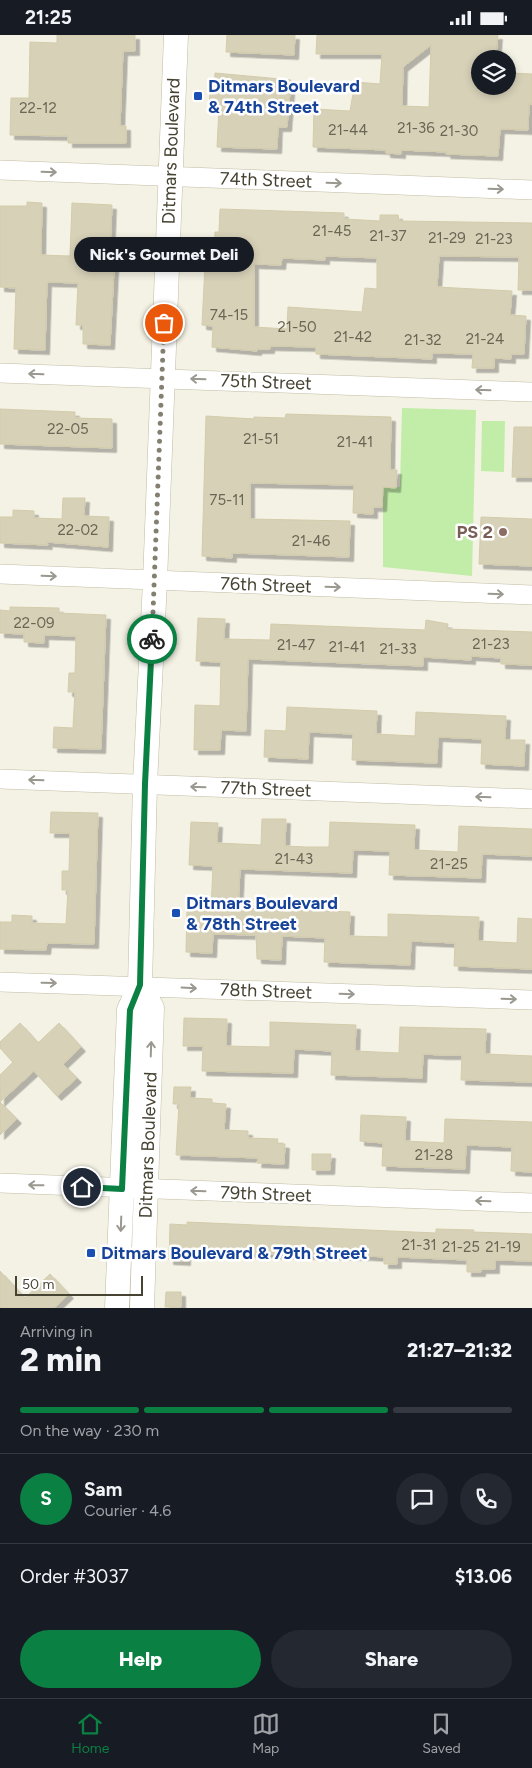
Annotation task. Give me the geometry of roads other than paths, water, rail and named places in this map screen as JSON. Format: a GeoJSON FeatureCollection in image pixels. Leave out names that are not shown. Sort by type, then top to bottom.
{"type":"FeatureCollection","features":[{"type":"Feature","properties":{"kind":"street","name":"Ditmars Boulevard"},"geometry":{"type":"LineString","coordinates":[[117,1308],[130,1010],[140,985],[145,784],[155,581],[176,35]]}},
{"type":"Feature","properties":{"kind":"street","name":"74th Street"},"geometry":{"type":"LineString","coordinates":[[0,170],[532,190]]}},
{"type":"Feature","properties":{"kind":"street","name":"75th Street"},"geometry":{"type":"LineString","coordinates":[[0,373],[532,392]]}},
{"type":"Feature","properties":{"kind":"street","name":"76th Street"},"geometry":{"type":"LineString","coordinates":[[0,575],[532,595]]}},
{"type":"Feature","properties":{"kind":"street","name":"77th Street"},"geometry":{"type":"LineString","coordinates":[[0,779],[532,799]]}},
{"type":"Feature","properties":{"kind":"street","name":"78th Street"},"geometry":{"type":"LineString","coordinates":[[0,982],[140,985],[532,1000]]}},
{"type":"Feature","properties":{"kind":"street","name":"Ditmars Boulevard"},"geometry":{"type":"LineString","coordinates":[[140,985],[152,1008],[142,1308]]}},
{"type":"Feature","properties":{"kind":"street","name":"79th Street"},"geometry":{"type":"LineString","coordinates":[[0,1183],[532,1203]]}},
{"type":"Feature","properties":{"kind":"place","name":"Ditmars Boulevard & 74th Street"},"geometry":{"type":"Point","coordinates":[198,96]}},
{"type":"Feature","properties":{"kind":"place","name":"Nick's Gourmet Deli"},"geometry":{"type":"Point","coordinates":[164,323]}},
{"type":"Feature","properties":{"kind":"place","name":"PS 2"},"geometry":{"type":"Point","coordinates":[503,532]}},
{"type":"Feature","properties":{"kind":"place","name":"Ditmars Boulevard & 78th Street"},"geometry":{"type":"Point","coordinates":[176,913]}},
{"type":"Feature","properties":{"kind":"place","name":"Ditmars Boulevard & 79th Street"},"geometry":{"type":"Point","coordinates":[91,1253]}}]}
